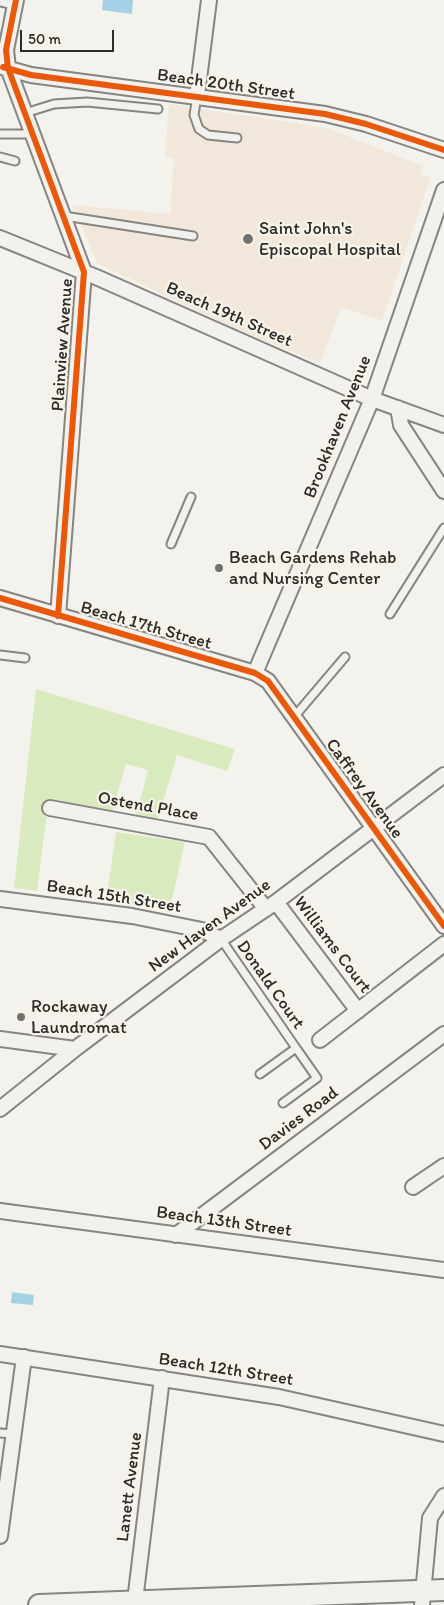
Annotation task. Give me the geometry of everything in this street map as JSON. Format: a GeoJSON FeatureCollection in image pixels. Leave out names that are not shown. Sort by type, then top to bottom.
{"type":"FeatureCollection","features":[{"type":"Feature","properties":{"kind":"main road"},"geometry":{"type":"LineString","coordinates":[[39,1605],[135,1601],[185,1602],[423,1598],[444,1590]]}},
{"type":"Feature","properties":{"kind":"street"},"geometry":{"type":"LineString","coordinates":[[198,95],[210,0]]}},
{"type":"Feature","properties":{"kind":"street","name":"Plainview Avenue"},"geometry":{"type":"LineString","coordinates":[[15,2],[4,67],[25,113],[84,272],[58,616]]}},
{"type":"Feature","properties":{"kind":"street","name":"Beach 20th Street"},"geometry":{"type":"LineString","coordinates":[[4,67],[31,75],[198,95],[351,119],[444,150]]}},
{"type":"Feature","properties":{"kind":"street","name":"Brookhaven Avenue"},"geometry":{"type":"LineString","coordinates":[[255,674],[372,399],[444,190]]}},
{"type":"Feature","properties":{"kind":"street","name":"Beach 19th Street"},"geometry":{"type":"LineString","coordinates":[[0,238],[84,272],[372,399],[444,425]]}},
{"type":"Feature","properties":{"kind":"street"},"geometry":{"type":"LineString","coordinates":[[398,408],[401,425],[444,491]]}},
{"type":"Feature","properties":{"kind":"street","name":"Beach 17th Street"},"geometry":{"type":"LineString","coordinates":[[0,598],[255,674]]}},
{"type":"Feature","properties":{"kind":"street","name":"Caffrey Avenue"},"geometry":{"type":"LineString","coordinates":[[255,674],[268,681],[444,926]]}},
{"type":"Feature","properties":{"kind":"street","name":"New Haven Avenue"},"geometry":{"type":"LineString","coordinates":[[0,1109],[75,1049],[220,939],[271,906],[444,775]]}},
{"type":"Feature","properties":{"kind":"street","name":"Ostend Place"},"geometry":{"type":"LineString","coordinates":[[50,808],[209,837],[271,906]]}},
{"type":"Feature","properties":{"kind":"street","name":"Beach 15th Street"},"geometry":{"type":"LineString","coordinates":[[0,899],[132,916],[202,930],[220,939]]}},
{"type":"Feature","properties":{"kind":"street","name":"Williams Court"},"geometry":{"type":"LineString","coordinates":[[271,906],[358,1011]]}},
{"type":"Feature","properties":{"kind":"street","name":"Williams Court"},"geometry":{"type":"LineString","coordinates":[[320,1040],[444,944]]}},
{"type":"Feature","properties":{"kind":"street","name":"Davies Road"},"geometry":{"type":"LineString","coordinates":[[176,1235],[444,1034]]}},
{"type":"Feature","properties":{"kind":"street"},"geometry":{"type":"LineString","coordinates":[[0,1039],[75,1049]]}},
{"type":"Feature","properties":{"kind":"street"},"geometry":{"type":"LineString","coordinates":[[413,1187],[444,1166]]}},
{"type":"Feature","properties":{"kind":"street","name":"Beach 13th Street"},"geometry":{"type":"LineString","coordinates":[[0,1211],[444,1270]]}},
{"type":"Feature","properties":{"kind":"street","name":"Beach 12th Street"},"geometry":{"type":"LineString","coordinates":[[0,1354],[279,1397],[444,1434]]}},
{"type":"Feature","properties":{"kind":"street"},"geometry":{"type":"LineString","coordinates":[[0,1536],[7,1434],[24,1357]]}},
{"type":"Feature","properties":{"kind":"street","name":"Lanett Avenue"},"geometry":{"type":"LineString","coordinates":[[135,1601],[162,1378]]}},
{"type":"Feature","properties":{"kind":"street"},"geometry":{"type":"LineString","coordinates":[[423,1598],[430,1518],[444,1496]]}},
{"type":"Feature","properties":{"kind":"lane"},"geometry":{"type":"LineString","coordinates":[[0,2],[15,2]]}},
{"type":"Feature","properties":{"kind":"lane"},"geometry":{"type":"LineString","coordinates":[[146,108],[148,89]]}},
{"type":"Feature","properties":{"kind":"lane"},"geometry":{"type":"LineString","coordinates":[[198,95],[194,115],[199,129],[208,135],[237,138]]}},
{"type":"Feature","properties":{"kind":"lane"},"geometry":{"type":"LineString","coordinates":[[25,113],[54,104],[87,102],[158,109]]}},
{"type":"Feature","properties":{"kind":"lane"},"geometry":{"type":"LineString","coordinates":[[0,134],[33,134]]}},
{"type":"Feature","properties":{"kind":"lane"},"geometry":{"type":"LineString","coordinates":[[0,157],[15,162]]}},
{"type":"Feature","properties":{"kind":"lane"},"geometry":{"type":"LineString","coordinates":[[64,216],[193,236]]}},
{"type":"Feature","properties":{"kind":"lane"},"geometry":{"type":"LineString","coordinates":[[171,544],[191,497]]}},
{"type":"Feature","properties":{"kind":"lane"},"geometry":{"type":"LineString","coordinates":[[390,614],[444,528]]}},
{"type":"Feature","properties":{"kind":"lane"},"geometry":{"type":"LineString","coordinates":[[0,654],[24,658]]}},
{"type":"Feature","properties":{"kind":"lane"},"geometry":{"type":"LineString","coordinates":[[294,717],[345,657]]}},
{"type":"Feature","properties":{"kind":"lane","name":"Donald Court"},"geometry":{"type":"LineString","coordinates":[[220,939],[318,1078],[284,1103]]}},
{"type":"Feature","properties":{"kind":"lane"},"geometry":{"type":"LineString","coordinates":[[260,1074],[296,1048]]}},
{"type":"Feature","properties":{"kind":"shaded area","name":"Saint John's Episcopal Hospital"},"geometry":{"type":"Polygon","coordinates":[[[169,104],[327,128],[423,166],[421,174],[430,178],[382,321],[341,307],[320,363],[223,323],[97,263],[73,205],[170,214],[174,158],[165,157],[169,104]]]}},
{"type":"Feature","properties":{"kind":"green space"},"geometry":{"type":"Polygon","coordinates":[[[36,689],[235,749],[227,771],[177,755],[158,819],[136,816],[148,770],[126,764],[111,815],[48,805],[37,891],[14,888],[36,689]]]}},
{"type":"Feature","properties":{"kind":"green space"},"geometry":{"type":"Polygon","coordinates":[[[116,832],[185,842],[170,908],[106,901],[116,832]]]}},
{"type":"Feature","properties":{"kind":"water"},"geometry":{"type":"Polygon","coordinates":[[[103,0],[133,0],[132,14],[102,10],[103,0]]]}},
{"type":"Feature","properties":{"kind":"water"},"geometry":{"type":"Polygon","coordinates":[[[12,1292],[34,1295],[33,1305],[11,1303],[12,1292]]]}},
{"type":"Feature","properties":{"kind":"cycle path"},"geometry":{"type":"LineString","coordinates":[[16,0],[6,50],[8,68],[84,272],[58,616]]}},
{"type":"Feature","properties":{"kind":"cycle path"},"geometry":{"type":"LineString","coordinates":[[3,67],[31,75],[325,114],[366,124],[444,150]]}},
{"type":"Feature","properties":{"kind":"cycle path"},"geometry":{"type":"LineString","coordinates":[[0,598],[255,673],[268,681],[444,926]]}},
{"type":"Feature","properties":{"kind":"place","name":"Saint John's Episcopal Hospital"},"geometry":{"type":"Point","coordinates":[248,239]}},
{"type":"Feature","properties":{"kind":"place","name":"Beach Gardens Rehab and Nursing Center"},"geometry":{"type":"Point","coordinates":[219,568]}},
{"type":"Feature","properties":{"kind":"place","name":"Rockaway Laundromat"},"geometry":{"type":"Point","coordinates":[21,1017]}}]}
